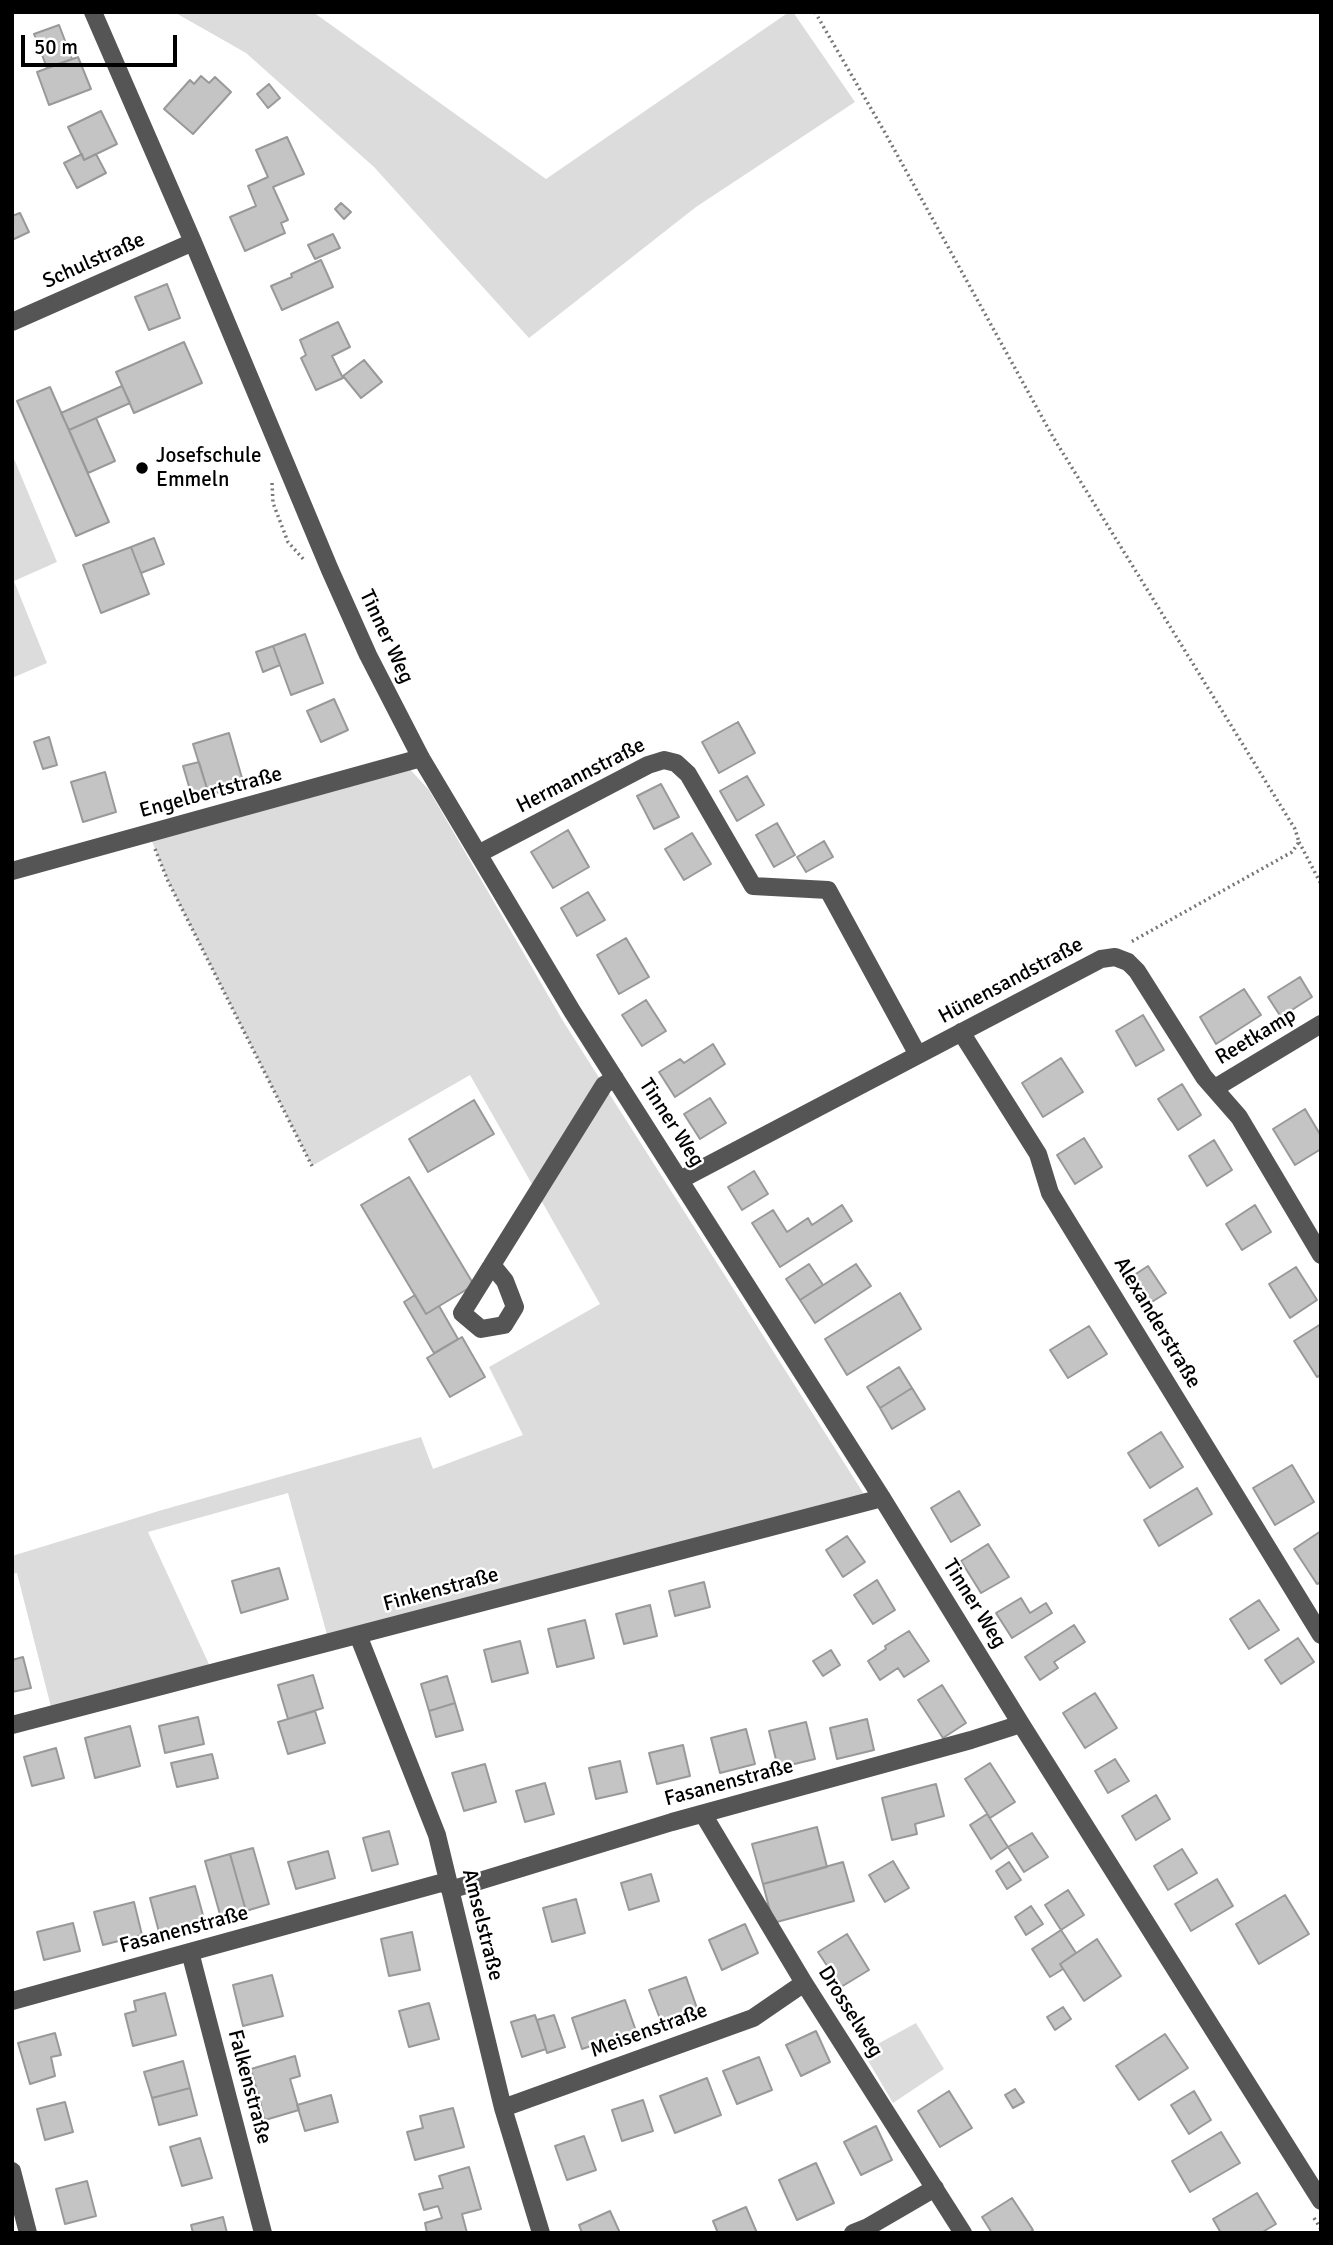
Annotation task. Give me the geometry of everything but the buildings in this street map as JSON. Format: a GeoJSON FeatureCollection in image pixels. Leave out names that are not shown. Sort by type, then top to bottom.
{"type":"FeatureCollection","features":[{"type":"Feature","properties":{"kind":"street","name":"Tinner Weg"},"geometry":{"type":"LineString","coordinates":[[93,12],[368,655],[421,758],[572,1011],[882,1498],[1321,2201]]}},
{"type":"Feature","properties":{"kind":"street","name":"Schulstraße"},"geometry":{"type":"LineString","coordinates":[[12,321],[193,242]]}},
{"type":"Feature","properties":{"kind":"street","name":"Engelbertstraße"},"geometry":{"type":"LineString","coordinates":[[12,871],[421,758]]}},
{"type":"Feature","properties":{"kind":"street","name":"Hermannstraße"},"geometry":{"type":"LineString","coordinates":[[480,853],[648,765],[664,760],[676,763],[688,774],[753,886],[828,890],[918,1055]]}},
{"type":"Feature","properties":{"kind":"street","name":"Hünensandstraße"},"geometry":{"type":"LineString","coordinates":[[680,1180],[1101,959],[1115,957],[1128,962],[1137,971],[1204,1077],[1239,1117],[1321,1255]]}},
{"type":"Feature","properties":{"kind":"street","name":"Reetkamp"},"geometry":{"type":"LineString","coordinates":[[1215,1088],[1321,1024]]}},
{"type":"Feature","properties":{"kind":"street","name":"Alexanderstraße"},"geometry":{"type":"LineString","coordinates":[[961,1032],[1038,1154],[1051,1193],[1058,1205],[1321,1635]]}},
{"type":"Feature","properties":{"kind":"street"},"geometry":{"type":"LineString","coordinates":[[492,1265],[604,1085],[615,1078]]}},
{"type":"Feature","properties":{"kind":"street","name":"Finkenstraße"},"geometry":{"type":"LineString","coordinates":[[12,1725],[882,1498]]}},
{"type":"Feature","properties":{"kind":"street","name":"Amselstraße"},"geometry":{"type":"LineString","coordinates":[[358,1635],[438,1835],[503,2108],[541,2233]]}},
{"type":"Feature","properties":{"kind":"street","name":"Fasanenstraße"},"geometry":{"type":"LineString","coordinates":[[12,2001],[449,1886],[1021,1724]]}},
{"type":"Feature","properties":{"kind":"street","name":"Drosselweg"},"geometry":{"type":"LineString","coordinates":[[703,1814],[804,1983],[963,2233]]}},
{"type":"Feature","properties":{"kind":"street","name":"Falkenstraße"},"geometry":{"type":"LineString","coordinates":[[190,1952],[263,2233]]}},
{"type":"Feature","properties":{"kind":"street","name":"Meisenstraße"},"geometry":{"type":"LineString","coordinates":[[503,2108],[753,2018],[804,1983]]}},
{"type":"Feature","properties":{"kind":"street"},"geometry":{"type":"LineString","coordinates":[[12,2171],[28,2233]]}},
{"type":"Feature","properties":{"kind":"street"},"geometry":{"type":"LineString","coordinates":[[853,2233],[935,2188]]}},
{"type":"Feature","properties":{"kind":"path"},"geometry":{"type":"LineString","coordinates":[[815,12],[1053,437],[1295,829],[1321,884]]}},
{"type":"Feature","properties":{"kind":"path"},"geometry":{"type":"LineString","coordinates":[[149,834],[174,893],[312,1166]]}},
{"type":"Feature","properties":{"kind":"path"},"geometry":{"type":"LineString","coordinates":[[1101,959],[1292,852],[1299,842]]}},
{"type":"Feature","properties":{"kind":"shaded area"},"geometry":{"type":"Polygon","coordinates":[[[174,12],[313,12],[546,179],[789,12],[793,12],[855,102],[696,207],[529,338],[374,167],[246,53],[174,12]]]}},
{"type":"Feature","properties":{"kind":"shaded area"},"geometry":{"type":"Polygon","coordinates":[[[12,454],[57,562],[14,581],[47,663],[12,678],[12,454]]]}},
{"type":"Feature","properties":{"kind":"shaded area"},"geometry":{"type":"Polygon","coordinates":[[[405,764],[429,790],[563,1021],[869,1502],[329,1642],[288,1493],[148,1532],[213,1673],[53,1715],[17,1573],[12,1574],[12,1556],[162,1510],[421,1437],[433,1469],[523,1435],[489,1367],[600,1304],[470,1075],[312,1166],[168,881],[149,834],[405,764]]]}},
{"type":"Feature","properties":{"kind":"shaded area"},"geometry":{"type":"Polygon","coordinates":[[[916,2023],[944,2069],[893,2103],[863,2052],[916,2023]]]}},
{"type":"Feature","properties":{"kind":"place","name":"Josefschule Emmeln"},"geometry":{"type":"Point","coordinates":[142,468]}}]}
